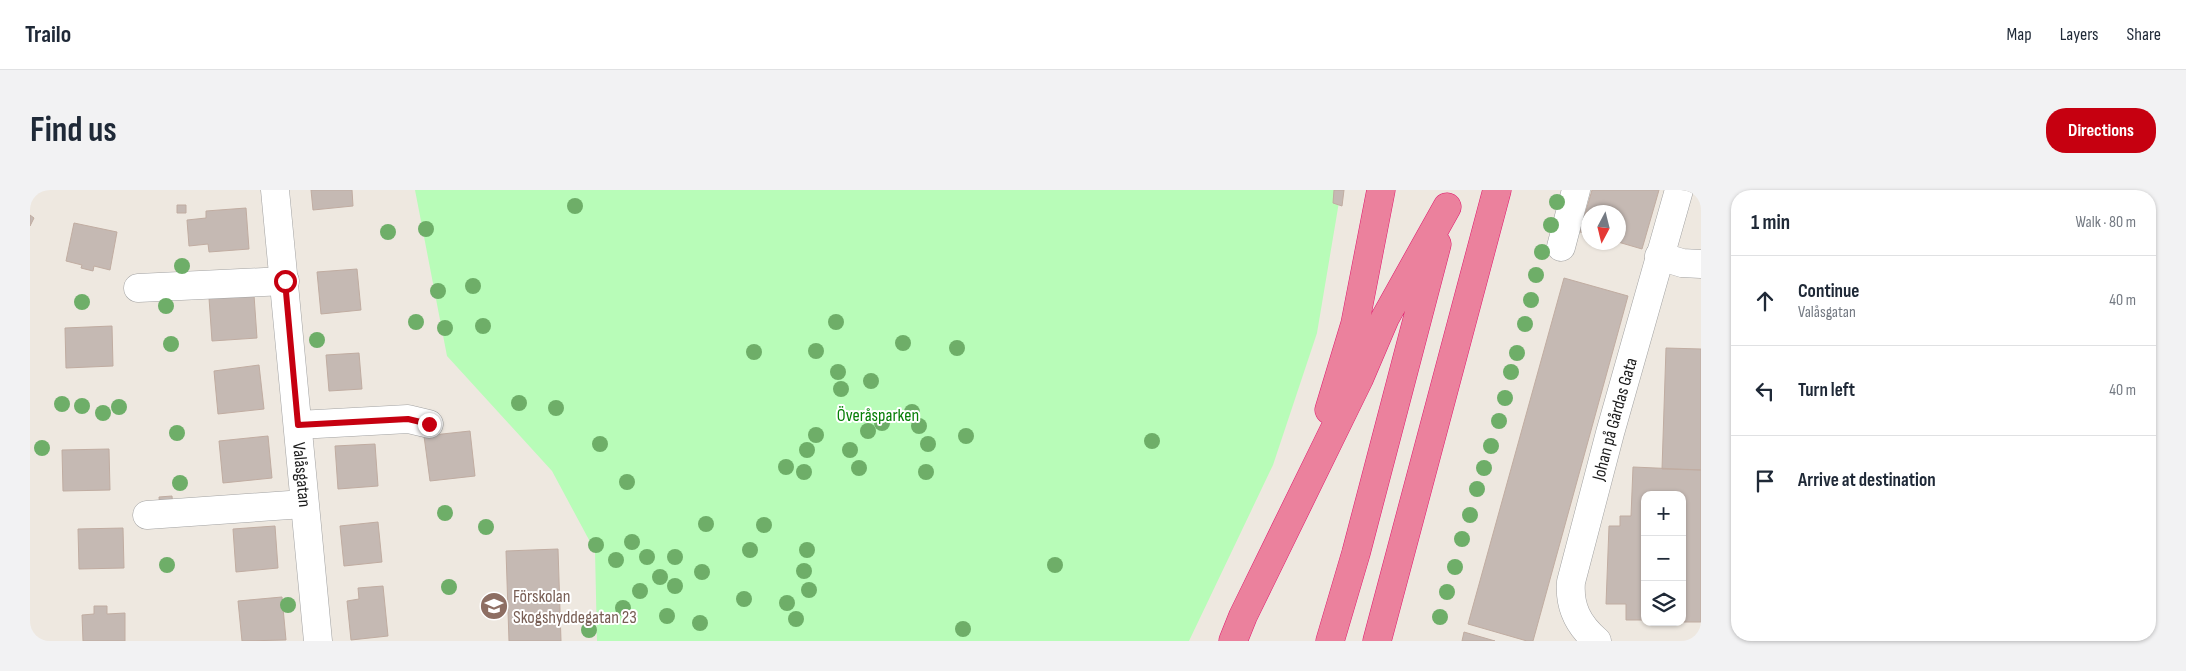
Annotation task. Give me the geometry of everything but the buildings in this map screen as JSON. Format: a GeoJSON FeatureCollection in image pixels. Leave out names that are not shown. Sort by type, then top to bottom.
{"type":"FeatureCollection","features":[{"type":"Feature","properties":{"kind":"highway"},"geometry":{"type":"LineString","coordinates":[[1312,477],[1326,420],[1355,324],[1381,190]]}},
{"type":"Feature","properties":{"kind":"highway"},"geometry":{"type":"LineString","coordinates":[[1377,641],[1497,190]]}},
{"type":"Feature","properties":{"kind":"highway"},"geometry":{"type":"LineString","coordinates":[[1233,641],[1243,616],[1359,379],[1385,318],[1449,198]]}},
{"type":"Feature","properties":{"kind":"highway"},"geometry":{"type":"LineString","coordinates":[[1330,641],[1366,515],[1449,198]]}},
{"type":"Feature","properties":{"kind":"street","name":"Valåsgatan"},"geometry":{"type":"LineString","coordinates":[[275,190],[318,641]]}},
{"type":"Feature","properties":{"kind":"street"},"geometry":{"type":"LineString","coordinates":[[1561,247],[1576,190]]}},
{"type":"Feature","properties":{"kind":"street","name":"Johan på Gårdas Gata"},"geometry":{"type":"LineString","coordinates":[[1597,641],[1586,630],[1574,612],[1570,594],[1571,582],[1659,256],[1679,190]]}},
{"type":"Feature","properties":{"kind":"street"},"geometry":{"type":"LineString","coordinates":[[1659,256],[1682,263],[1701,264]]}},
{"type":"Feature","properties":{"kind":"street"},"geometry":{"type":"LineString","coordinates":[[138,288],[285,281]]}},
{"type":"Feature","properties":{"kind":"street"},"geometry":{"type":"LineString","coordinates":[[298,425],[408,419],[429,424]]}},
{"type":"Feature","properties":{"kind":"street"},"geometry":{"type":"LineString","coordinates":[[147,515],[304,504]]}},
{"type":"Feature","properties":{"kind":"green space","name":"Överåsparken"},"geometry":{"type":"Polygon","coordinates":[[[415,190],[1341,190],[1317,333],[1273,465],[1189,641],[597,641],[595,551],[552,471],[447,356],[415,190]]]}},
{"type":"Feature","properties":{"kind":"place","name":"Förskolan Skogshyddegatan 23"},"geometry":{"type":"Point","coordinates":[494,606]}},
{"type":"Feature","properties":{"kind":"route"},"geometry":{"type":"LineString","coordinates":[[285,281],[298,425],[408,419],[429,424]]}}]}
